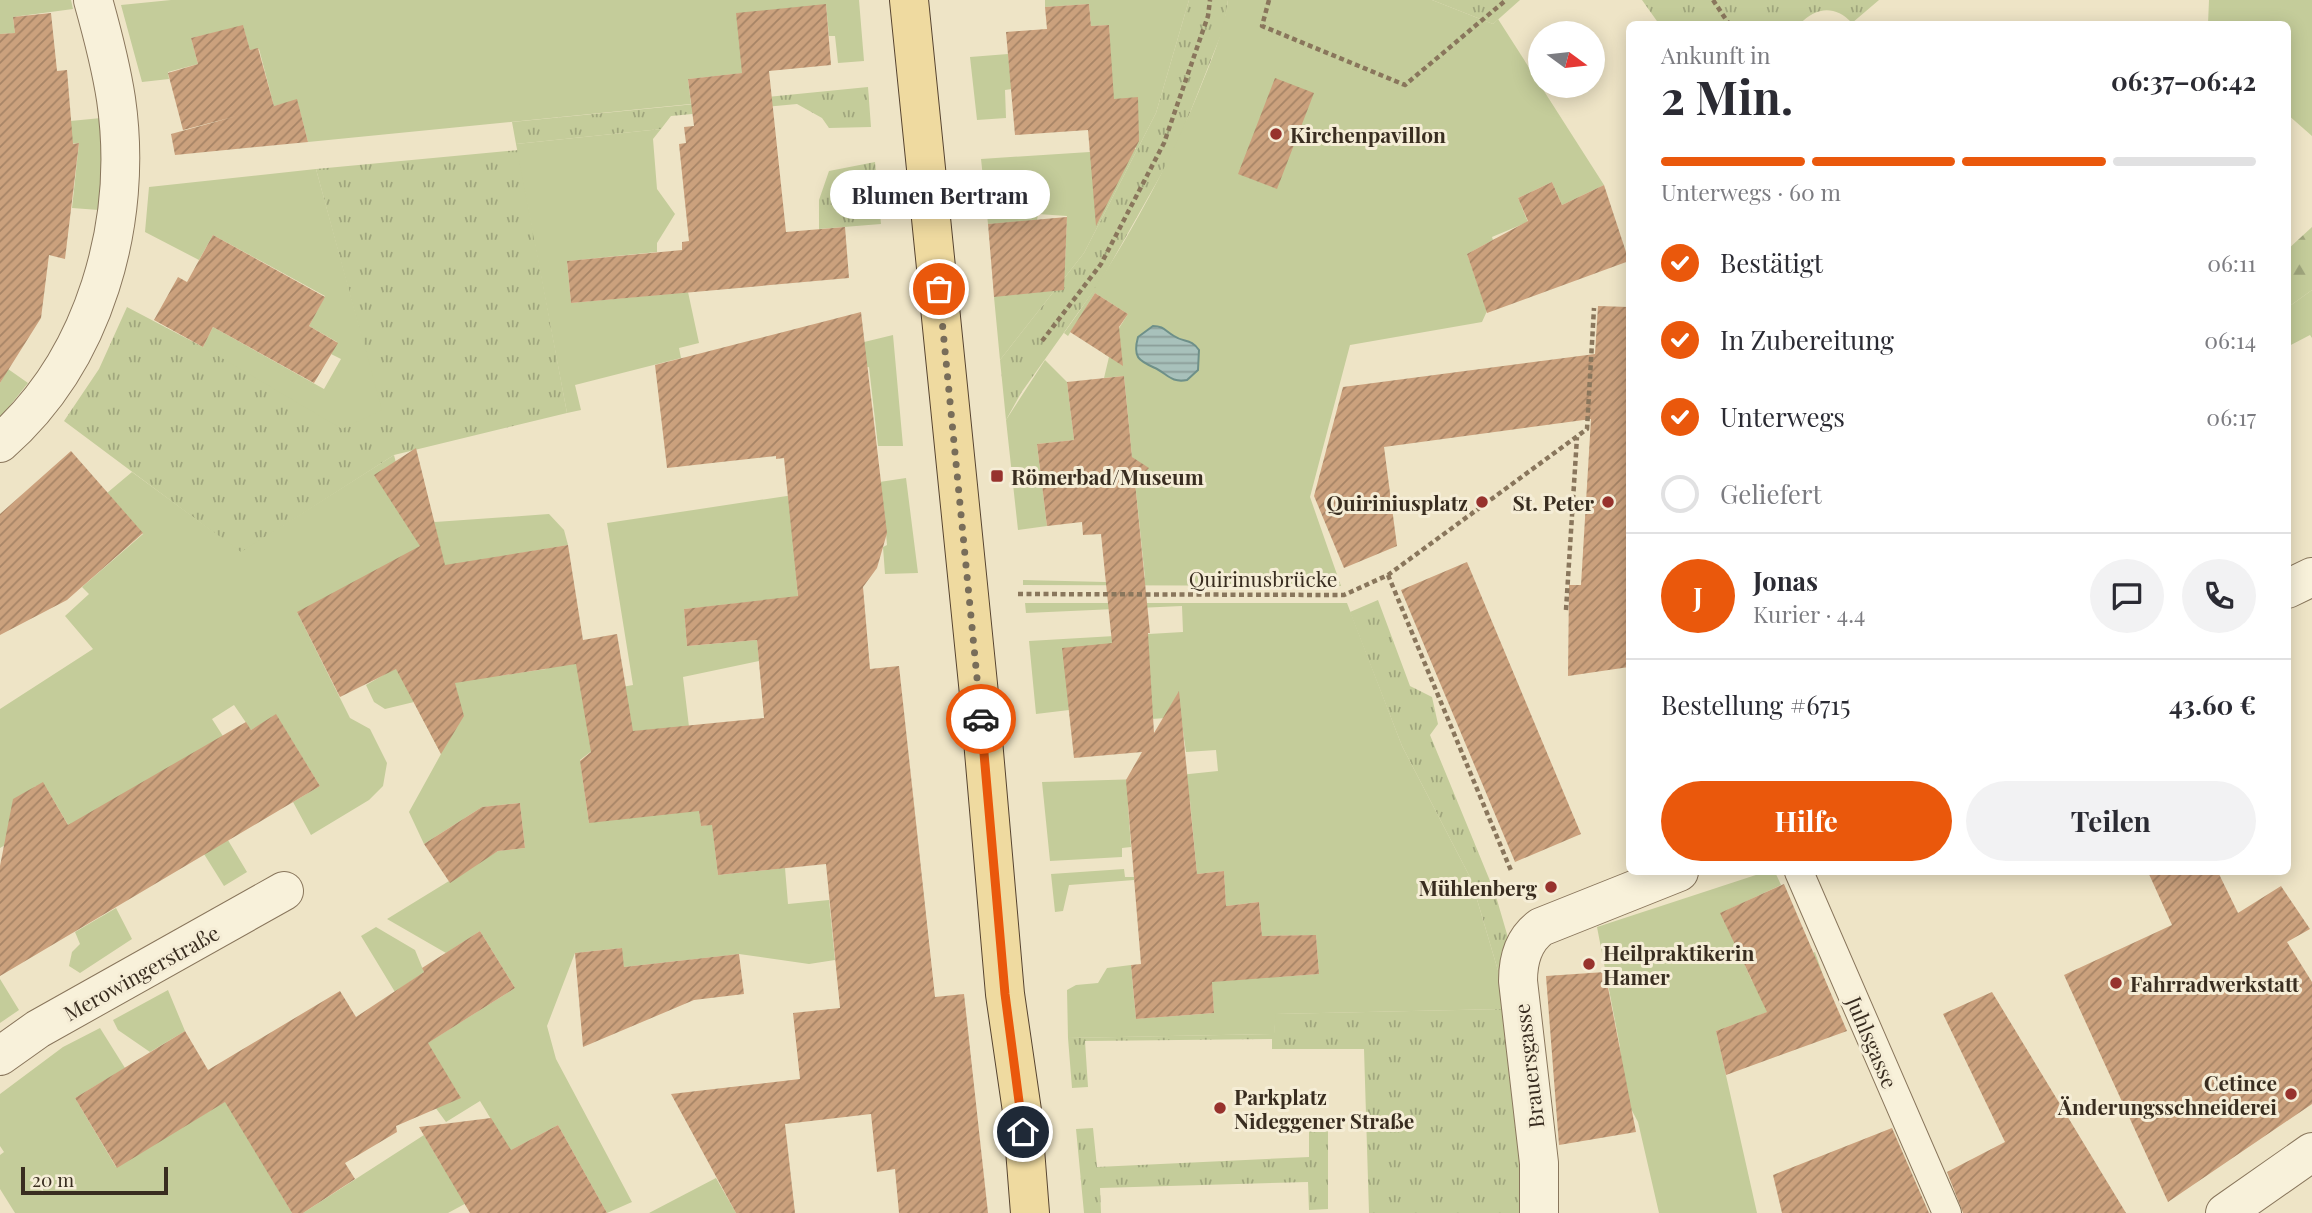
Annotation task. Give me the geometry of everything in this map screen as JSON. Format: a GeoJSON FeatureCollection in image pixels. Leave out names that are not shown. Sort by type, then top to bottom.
{"type":"FeatureCollection","features":[{"type":"Feature","properties":{"kind":"main road"},"geometry":{"type":"LineString","coordinates":[[909,0],[979,694],[1004,984],[1022,1111],[1030,1213]]}},
{"type":"Feature","properties":{"kind":"street"},"geometry":{"type":"LineString","coordinates":[[0,443],[30,412],[70,354],[99,292],[113,240],[119,187],[117,118],[93,0]]}},
{"type":"Feature","properties":{"kind":"street"},"geometry":{"type":"LineString","coordinates":[[2291,587],[2312,577]]}},
{"type":"Feature","properties":{"kind":"street","name":"Brauersgasse"},"geometry":{"type":"LineString","coordinates":[[1539,1213],[1539,1163],[1518,968],[1529,938],[1541,927],[1671,875]]}},
{"type":"Feature","properties":{"kind":"street","name":"Merowingerstraße"},"geometry":{"type":"LineString","coordinates":[[0,1056],[38,1029],[284,891]]}},
{"type":"Feature","properties":{"kind":"street"},"geometry":{"type":"LineString","coordinates":[[2225,1213],[2312,1152]]}},
{"type":"Feature","properties":{"kind":"lane","name":"Juhlsgasse"},"geometry":{"type":"LineString","coordinates":[[1800,875],[1947,1213]]}},
{"type":"Feature","properties":{"kind":"path"},"geometry":{"type":"LineString","coordinates":[[1042,341],[1101,264],[1164,143],[1208,16],[1210,0]]}},
{"type":"Feature","properties":{"kind":"path"},"geometry":{"type":"LineString","coordinates":[[1269,0],[1262,26],[1405,85],[1505,0]]}},
{"type":"Feature","properties":{"kind":"path"},"geometry":{"type":"LineString","coordinates":[[1713,0],[1727,21]]}},
{"type":"Feature","properties":{"kind":"path"},"geometry":{"type":"LineString","coordinates":[[1566,610],[1577,437],[1587,429],[1594,308]]}},
{"type":"Feature","properties":{"kind":"path","name":"Quirinusbrücke"},"geometry":{"type":"LineString","coordinates":[[1018,594],[1344,594],[1388,575],[1577,437]]}},
{"type":"Feature","properties":{"kind":"path"},"geometry":{"type":"LineString","coordinates":[[1388,575],[1512,873]]}},
{"type":"Feature","properties":{"kind":"green space"},"geometry":{"type":"Polygon","coordinates":[[[0,0],[71,0],[73,9],[13,17],[15,33],[0,34],[0,0]]]}},
{"type":"Feature","properties":{"kind":"green space"},"geometry":{"type":"Polygon","coordinates":[[[171,0],[859,0],[864,61],[838,63],[835,36],[829,36],[826,4],[752,72],[688,79],[691,104],[308,142],[297,100],[274,106],[259,49],[250,50],[243,26],[191,38],[198,64],[168,72],[169,79],[142,82],[121,5],[171,0]]]}},
{"type":"Feature","properties":{"kind":"green space"},"geometry":{"type":"Polygon","coordinates":[[[1045,0],[1189,0],[1156,113],[1084,253],[1000,360],[994,297],[1065,264],[1067,216],[1038,214],[1037,220],[988,224],[981,159],[1136,149],[1134,125],[1088,128],[1077,49],[1110,46],[1109,25],[1091,26],[1089,4],[1045,7],[1045,0]]]}},
{"type":"Feature","properties":{"kind":"green space"},"geometry":{"type":"Polygon","coordinates":[[[1189,0],[1228,0],[1224,27],[1176,148],[1102,279],[1021,393],[1006,420],[1000,360],[1084,253],[1156,113],[1189,0]]]}},
{"type":"Feature","properties":{"kind":"green space"},"geometry":{"type":"Polygon","coordinates":[[[1228,0],[1432,0],[1493,24],[1498,19],[1528,66],[1528,98],[1548,98],[1604,185],[1562,205],[1552,182],[1518,198],[1528,222],[1492,237],[1493,240],[1467,254],[1487,311],[1482,322],[1350,345],[1310,497],[1341,586],[1023,585],[1023,580],[1106,582],[1145,578],[1135,482],[1141,476],[1132,457],[1124,376],[1104,378],[1109,357],[1103,353],[1128,314],[1095,293],[1068,336],[1064,333],[1103,276],[1171,155],[1212,57],[1228,0]]]}},
{"type":"Feature","properties":{"kind":"green space"},"geometry":{"type":"Polygon","coordinates":[[[1432,0],[1520,0],[1493,24],[1432,0]]]}},
{"type":"Feature","properties":{"kind":"green space"},"geometry":{"type":"Polygon","coordinates":[[[1642,0],[1879,0],[1854,21],[1826,10],[1812,14],[1803,21],[1657,21],[1642,0]]]}},
{"type":"Feature","properties":{"kind":"green space"},"geometry":{"type":"Polygon","coordinates":[[[2209,0],[2312,0],[2312,136],[2291,118],[2291,21],[2208,21],[2209,0]]]}},
{"type":"Feature","properties":{"kind":"green space"},"geometry":{"type":"Polygon","coordinates":[[[1008,54],[1012,89],[1005,90],[1006,118],[977,120],[970,57],[1008,54]]]}},
{"type":"Feature","properties":{"kind":"green space"},"geometry":{"type":"Polygon","coordinates":[[[868,87],[871,127],[829,128],[822,118],[797,104],[671,116],[661,129],[516,144],[512,122],[868,87]]]}},
{"type":"Feature","properties":{"kind":"green space"},"geometry":{"type":"Polygon","coordinates":[[[101,118],[103,161],[99,210],[72,208],[79,143],[0,151],[0,128],[101,118]]]}},
{"type":"Feature","properties":{"kind":"green space"},"geometry":{"type":"Polygon","coordinates":[[[661,129],[653,139],[657,189],[675,214],[657,243],[657,252],[567,261],[571,303],[688,292],[699,343],[679,348],[681,358],[575,385],[581,410],[567,413],[516,144],[661,129]]]}},
{"type":"Feature","properties":{"kind":"green space"},"geometry":{"type":"Polygon","coordinates":[[[518,150],[567,413],[394,455],[241,553],[64,421],[99,369],[127,307],[203,347],[381,410],[316,169],[518,150]]]}},
{"type":"Feature","properties":{"kind":"green space"},"geometry":{"type":"Polygon","coordinates":[[[875,162],[881,224],[819,229],[819,200],[829,171],[875,162]]]}},
{"type":"Feature","properties":{"kind":"green space"},"geometry":{"type":"Polygon","coordinates":[[[316,169],[382,410],[342,429],[203,347],[213,327],[324,389],[341,359],[331,354],[337,342],[309,326],[325,296],[213,235],[199,260],[145,232],[149,187],[316,169]]]}},
{"type":"Feature","properties":{"kind":"green space"},"geometry":{"type":"Polygon","coordinates":[[[2312,227],[2312,290],[2291,305],[2291,246],[2312,227]]]}},
{"type":"Feature","properties":{"kind":"green space"},"geometry":{"type":"Polygon","coordinates":[[[2312,290],[2312,338],[2310,335],[2291,345],[2291,305],[2312,290]]]}},
{"type":"Feature","properties":{"kind":"green space"},"geometry":{"type":"Polygon","coordinates":[[[893,335],[903,446],[878,446],[869,367],[793,375],[790,360],[893,335]]]}},
{"type":"Feature","properties":{"kind":"green space"},"geometry":{"type":"Polygon","coordinates":[[[1045,360],[1067,382],[1074,440],[1037,444],[1047,526],[1018,530],[1006,420],[1045,360]]]}},
{"type":"Feature","properties":{"kind":"green space"},"geometry":{"type":"Polygon","coordinates":[[[8,369],[28,383],[0,418],[0,383],[8,369]]]}},
{"type":"Feature","properties":{"kind":"green space"},"geometry":{"type":"Polygon","coordinates":[[[394,455],[413,530],[435,522],[549,514],[564,530],[568,545],[450,565],[498,676],[546,669],[540,636],[571,631],[582,694],[633,685],[607,523],[906,478],[918,573],[885,574],[883,547],[887,545],[884,509],[791,518],[798,597],[684,609],[687,646],[757,640],[759,661],[683,677],[701,826],[741,821],[713,830],[718,875],[785,868],[788,904],[829,900],[835,960],[809,964],[739,954],[624,967],[621,948],[575,953],[547,1026],[556,1059],[632,1202],[607,1213],[558,1125],[502,1155],[472,1200],[448,1213],[303,1213],[424,1135],[441,1164],[497,1129],[480,1101],[446,1122],[435,1107],[458,1093],[426,1044],[515,988],[480,931],[446,953],[387,919],[498,851],[525,848],[520,803],[482,807],[424,844],[409,812],[441,754],[414,702],[385,709],[374,702],[366,685],[387,673],[297,612],[350,718],[370,729],[387,763],[383,786],[369,800],[311,835],[293,802],[320,786],[276,715],[251,730],[234,705],[212,719],[228,744],[204,800],[247,872],[224,886],[204,854],[70,828],[47,789],[35,786],[24,834],[0,848],[0,709],[93,649],[65,616],[89,594],[82,587],[143,534],[107,493],[132,472],[241,552],[394,455]],[[614,734],[580,760],[589,823],[614,734]]]}},
{"type":"Feature","properties":{"kind":"green space"},"geometry":{"type":"Polygon","coordinates":[[[1378,600],[1410,686],[1432,697],[1438,724],[1430,735],[1495,893],[1509,941],[1528,1213],[1369,1213],[1364,1049],[1272,1049],[1272,1039],[1085,1041],[1088,1087],[1072,1088],[1068,1038],[1274,1034],[1275,1014],[1502,1009],[1499,974],[1471,879],[1402,746],[1350,612],[1378,600]]]}},
{"type":"Feature","properties":{"kind":"green space"},"geometry":{"type":"Polygon","coordinates":[[[1025,603],[1347,603],[1402,746],[1471,879],[1499,974],[1503,1009],[1276,1014],[1274,1034],[1068,1038],[1067,990],[1076,985],[1098,983],[1107,968],[1131,965],[1136,1019],[1214,1013],[1211,970],[1278,977],[1319,974],[1316,935],[1262,936],[1259,902],[1226,906],[1224,871],[1197,874],[1190,801],[1128,806],[1131,847],[1122,848],[1122,857],[1050,861],[1042,782],[1141,779],[1218,771],[1216,750],[1186,752],[1181,717],[1151,719],[1063,648],[1069,710],[1036,714],[1029,641],[1183,632],[1182,606],[1026,613],[1025,603]]]}},
{"type":"Feature","properties":{"kind":"green space"},"geometry":{"type":"Polygon","coordinates":[[[1124,869],[1125,877],[1134,877],[1134,880],[1069,885],[1063,911],[1055,912],[1051,874],[1124,869]]]}},
{"type":"Feature","properties":{"kind":"green space"},"geometry":{"type":"Polygon","coordinates":[[[1756,875],[1776,875],[1781,885],[1721,913],[1752,981],[1815,952],[1828,990],[1716,1031],[1757,1213],[1659,1213],[1638,1122],[1622,1092],[1620,1047],[1597,927],[1756,875]]]}},
{"type":"Feature","properties":{"kind":"green space"},"geometry":{"type":"Polygon","coordinates":[[[116,908],[132,939],[80,973],[69,966],[72,952],[80,944],[75,932],[116,908]]]}},
{"type":"Feature","properties":{"kind":"green space"},"geometry":{"type":"Polygon","coordinates":[[[376,927],[415,950],[424,972],[395,992],[361,936],[376,927]]]}},
{"type":"Feature","properties":{"kind":"green space"},"geometry":{"type":"Polygon","coordinates":[[[0,979],[19,1010],[0,1023],[0,979]]]}},
{"type":"Feature","properties":{"kind":"green space"},"geometry":{"type":"Polygon","coordinates":[[[168,990],[185,1031],[150,1052],[118,1030],[113,1020],[168,990]]]}},
{"type":"Feature","properties":{"kind":"green space"},"geometry":{"type":"Polygon","coordinates":[[[100,1028],[125,1068],[75,1098],[116,1167],[226,1101],[292,1213],[15,1213],[0,1189],[0,1155],[4,1152],[0,1146],[0,1094],[63,1047],[100,1028]]]}},
{"type":"Feature","properties":{"kind":"green space"},"geometry":{"type":"Polygon","coordinates":[[[1309,1126],[1328,1126],[1328,1209],[1309,1210],[1308,1182],[1100,1188],[1101,1213],[1084,1213],[1076,1129],[1093,1128],[1097,1167],[1309,1157],[1309,1126]]]}},
{"type":"Feature","properties":{"kind":"green space"},"geometry":{"type":"Polygon","coordinates":[[[716,1178],[736,1213],[649,1213],[716,1178]]]}},
{"type":"Feature","properties":{"kind":"water"},"geometry":{"type":"Polygon","coordinates":[[[1153,326],[1190,342],[1199,350],[1198,370],[1187,380],[1174,379],[1146,364],[1137,355],[1138,337],[1153,326]]]}},
{"type":"Feature","properties":{"kind":"building"},"geometry":{"type":"Polygon","coordinates":[[[826,4],[831,65],[769,71],[786,232],[845,227],[849,278],[571,303],[567,261],[682,250],[682,242],[689,241],[679,144],[686,143],[684,127],[694,126],[688,79],[742,73],[736,13],[826,4]]]}},
{"type":"Feature","properties":{"kind":"building"},"geometry":{"type":"Polygon","coordinates":[[[1089,4],[1091,26],[1109,25],[1114,99],[1138,97],[1139,141],[1096,226],[1088,130],[1015,135],[1006,32],[1047,29],[1045,7],[1089,4]]]}},
{"type":"Feature","properties":{"kind":"building"},"geometry":{"type":"Polygon","coordinates":[[[51,13],[57,71],[67,70],[73,144],[79,143],[65,259],[49,255],[41,318],[0,383],[0,34],[15,33],[13,17],[51,13]]]}},
{"type":"Feature","properties":{"kind":"building"},"geometry":{"type":"Polygon","coordinates":[[[243,25],[250,50],[258,48],[274,106],[297,99],[308,142],[175,155],[171,134],[237,116],[183,130],[168,73],[198,64],[191,38],[243,25]]]}},
{"type":"Feature","properties":{"kind":"building","name":"Kirchenpavillon"},"geometry":{"type":"Polygon","coordinates":[[[1275,78],[1314,93],[1277,189],[1238,174],[1275,78]]]}},
{"type":"Feature","properties":{"kind":"building"},"geometry":{"type":"Polygon","coordinates":[[[1552,182],[1562,205],[1604,185],[1626,252],[1626,262],[1487,313],[1467,254],[1528,221],[1518,198],[1552,182]]]}},
{"type":"Feature","properties":{"kind":"building"},"geometry":{"type":"Polygon","coordinates":[[[1067,217],[1064,290],[994,297],[988,224],[1067,217]]]}},
{"type":"Feature","properties":{"kind":"building"},"geometry":{"type":"Polygon","coordinates":[[[213,235],[325,297],[309,326],[338,343],[314,383],[213,327],[203,347],[154,320],[178,277],[187,282],[213,235]]]}},
{"type":"Feature","properties":{"kind":"building"},"geometry":{"type":"Polygon","coordinates":[[[1095,293],[1128,314],[1119,327],[1123,366],[1070,332],[1095,293]]]}},
{"type":"Feature","properties":{"kind":"building"},"geometry":{"type":"Polygon","coordinates":[[[1598,306],[1626,307],[1626,667],[1568,676],[1569,585],[1581,585],[1591,419],[1384,447],[1397,546],[1344,568],[1314,496],[1343,387],[1595,354],[1598,306]]]}},
{"type":"Feature","properties":{"kind":"building"},"geometry":{"type":"Polygon","coordinates":[[[861,312],[887,533],[877,568],[863,587],[870,669],[899,666],[935,997],[964,994],[988,1213],[899,1213],[895,1169],[877,1172],[871,1114],[785,1124],[795,1213],[736,1213],[671,1094],[800,1079],[793,1013],[840,1008],[826,864],[718,875],[712,825],[701,826],[699,811],[589,823],[580,761],[591,752],[576,664],[455,683],[464,716],[441,754],[396,669],[340,697],[297,612],[420,546],[374,475],[416,448],[445,565],[568,545],[583,640],[617,634],[633,731],[764,718],[757,640],[687,646],[684,609],[798,596],[784,458],[776,459],[776,456],[667,468],[655,365],[861,312]]]}},
{"type":"Feature","properties":{"kind":"building"},"geometry":{"type":"Polygon","coordinates":[[[1124,376],[1132,457],[1149,468],[1135,482],[1150,633],[1154,733],[1179,691],[1197,874],[1224,871],[1226,906],[1259,902],[1262,936],[1316,935],[1319,974],[1212,982],[1214,1013],[1136,1019],[1131,965],[1141,964],[1126,780],[1142,752],[1074,758],[1062,648],[1112,643],[1101,534],[1083,535],[1082,522],[1047,526],[1037,444],[1074,440],[1067,382],[1124,376]]]}},
{"type":"Feature","properties":{"kind":"building"},"geometry":{"type":"Polygon","coordinates":[[[71,451],[143,533],[67,600],[0,635],[0,514],[71,451]]]}},
{"type":"Feature","properties":{"kind":"building"},"geometry":{"type":"Polygon","coordinates":[[[1467,562],[1581,834],[1515,862],[1401,590],[1467,562]]]}},
{"type":"Feature","properties":{"kind":"building"},"geometry":{"type":"Polygon","coordinates":[[[276,714],[320,786],[0,976],[0,866],[13,799],[43,782],[68,825],[246,722],[251,730],[276,714]]]}},
{"type":"Feature","properties":{"kind":"building"},"geometry":{"type":"Polygon","coordinates":[[[520,803],[525,848],[498,851],[450,883],[424,844],[482,807],[520,803]]]}},
{"type":"Feature","properties":{"kind":"building"},"geometry":{"type":"Polygon","coordinates":[[[2149,875],[2219,875],[2238,913],[2281,886],[2310,929],[2287,942],[2312,982],[2312,1104],[2168,1202],[2064,975],[2172,925],[2149,875]]]}},
{"type":"Feature","properties":{"kind":"building"},"geometry":{"type":"Polygon","coordinates":[[[1784,884],[1847,1031],[1726,1075],[1716,1031],[1767,1012],[1720,913],[1784,884]]]}},
{"type":"Feature","properties":{"kind":"building"},"geometry":{"type":"Polygon","coordinates":[[[480,931],[515,988],[428,1043],[461,1098],[396,1126],[397,1132],[345,1163],[355,1179],[303,1213],[292,1213],[225,1102],[117,1168],[75,1098],[185,1031],[208,1070],[340,991],[356,1017],[424,972],[422,968],[480,931]]]}},
{"type":"Feature","properties":{"kind":"building"},"geometry":{"type":"Polygon","coordinates":[[[622,948],[624,967],[739,954],[744,994],[694,1000],[583,1047],[575,953],[622,948]]]}},
{"type":"Feature","properties":{"kind":"building"},"geometry":{"type":"Polygon","coordinates":[[[1605,972],[1636,1132],[1559,1145],[1546,976],[1605,972]]]}},
{"type":"Feature","properties":{"kind":"building"},"geometry":{"type":"Polygon","coordinates":[[[1992,992],[2126,1213],[1963,1213],[1947,1172],[2005,1142],[1943,1014],[1992,992]]]}},
{"type":"Feature","properties":{"kind":"building"},"geometry":{"type":"Polygon","coordinates":[[[491,1118],[511,1150],[558,1125],[607,1213],[470,1213],[419,1127],[491,1118]]]}},
{"type":"Feature","properties":{"kind":"building"},"geometry":{"type":"Polygon","coordinates":[[[1892,1128],[1929,1213],[1782,1213],[1773,1175],[1892,1128]]]}},
{"type":"Feature","properties":{"kind":"way so far"},"geometry":{"type":"LineString","coordinates":[[939,289],[981,719]]}},
{"type":"Feature","properties":{"kind":"place","name":"Kirchenpavillon"},"geometry":{"type":"Point","coordinates":[1276,134]}},
{"type":"Feature","properties":{"kind":"place","name":"Blumen Bertram"},"geometry":{"type":"Point","coordinates":[939,289]}},
{"type":"Feature","properties":{"kind":"place","name":"Römerbad/Museum"},"geometry":{"type":"Point","coordinates":[997,476]}},
{"type":"Feature","properties":{"kind":"place","name":"Quiriniusplatz"},"geometry":{"type":"Point","coordinates":[1482,502]}},
{"type":"Feature","properties":{"kind":"place","name":"St. Peter"},"geometry":{"type":"Point","coordinates":[1608,502]}},
{"type":"Feature","properties":{"kind":"place","name":"Mühlenberg"},"geometry":{"type":"Point","coordinates":[1551,887]}},
{"type":"Feature","properties":{"kind":"place","name":"Heilpraktikerin Hamer"},"geometry":{"type":"Point","coordinates":[1589,964]}},
{"type":"Feature","properties":{"kind":"place","name":"Fahrradwerkstatt"},"geometry":{"type":"Point","coordinates":[2116,983]}},
{"type":"Feature","properties":{"kind":"place","name":"Cetince Änderungsschneiderei"},"geometry":{"type":"Point","coordinates":[2291,1094]}},
{"type":"Feature","properties":{"kind":"place","name":"Parkplatz Nideggener Straße"},"geometry":{"type":"Point","coordinates":[1220,1108]}},
{"type":"Feature","properties":{"kind":"route"},"geometry":{"type":"LineString","coordinates":[[981,719],[1005,994],[1023,1132]]}}]}
